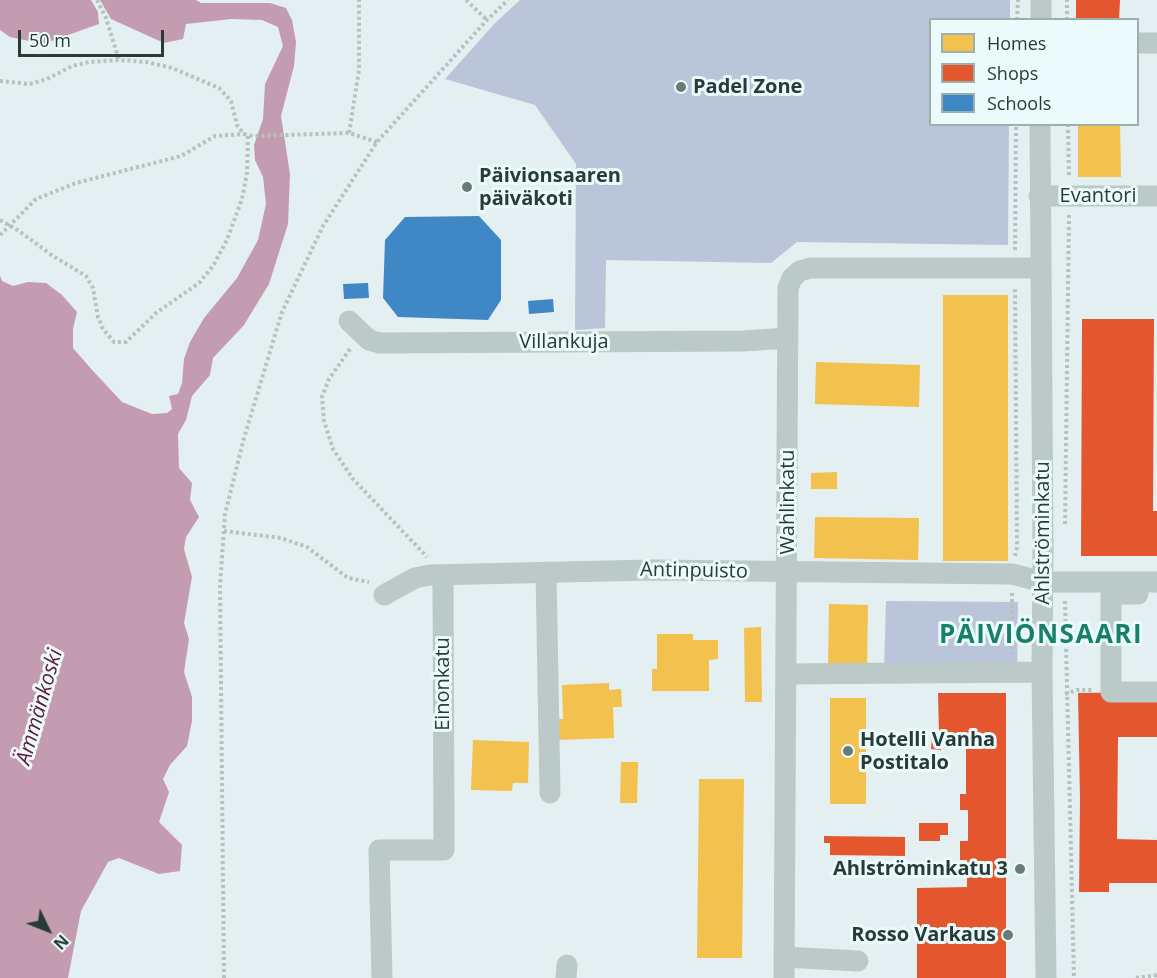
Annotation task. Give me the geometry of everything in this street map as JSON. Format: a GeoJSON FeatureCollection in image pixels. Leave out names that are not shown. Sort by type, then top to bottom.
{"type":"FeatureCollection","features":[{"type":"Feature","properties":{"kind":"street"},"geometry":{"type":"LineString","coordinates":[[1041,0],[1041,18]]}},
{"type":"Feature","properties":{"kind":"street"},"geometry":{"type":"LineString","coordinates":[[1139,43],[1157,43]]}},
{"type":"Feature","properties":{"kind":"street","name":"Ahlströminkatu"},"geometry":{"type":"LineString","coordinates":[[1040,126],[1042,672],[1046,978]]}},
{"type":"Feature","properties":{"kind":"street","name":"Evantori"},"geometry":{"type":"LineString","coordinates":[[1040,196],[1157,196]]}},
{"type":"Feature","properties":{"kind":"street","name":"Wahlinkatu"},"geometry":{"type":"LineString","coordinates":[[784,978],[788,288],[792,278],[800,271],[810,268],[1041,268]]}},
{"type":"Feature","properties":{"kind":"street","name":"Villankuja"},"geometry":{"type":"LineString","coordinates":[[355,327],[369,340],[380,343],[732,341],[788,338]]}},
{"type":"Feature","properties":{"kind":"street","name":"Antinpuisto"},"geometry":{"type":"LineString","coordinates":[[392,590],[415,578],[443,574],[652,570],[1012,574],[1043,582],[1157,582]]}},
{"type":"Feature","properties":{"kind":"street"},"geometry":{"type":"LineString","coordinates":[[546,572],[550,793]]}},
{"type":"Feature","properties":{"kind":"street","name":"Einonkatu"},"geometry":{"type":"LineString","coordinates":[[382,978],[379,850],[444,849],[443,574]]}},
{"type":"Feature","properties":{"kind":"street"},"geometry":{"type":"LineString","coordinates":[[1157,595],[1112,594],[1112,692],[1157,692]]}},
{"type":"Feature","properties":{"kind":"street"},"geometry":{"type":"LineString","coordinates":[[786,674],[1042,672]]}},
{"type":"Feature","properties":{"kind":"street"},"geometry":{"type":"LineString","coordinates":[[784,957],[858,961]]}},
{"type":"Feature","properties":{"kind":"path"},"geometry":{"type":"LineString","coordinates":[[97,0],[106,18],[118,60]]}},
{"type":"Feature","properties":{"kind":"path"},"geometry":{"type":"LineString","coordinates":[[349,133],[359,70],[359,0]]}},
{"type":"Feature","properties":{"kind":"path"},"geometry":{"type":"LineString","coordinates":[[466,0],[487,20]]}},
{"type":"Feature","properties":{"kind":"path"},"geometry":{"type":"LineString","coordinates":[[224,978],[220,586],[225,514],[244,438],[282,312],[323,226],[377,142],[487,20],[508,0]]}},
{"type":"Feature","properties":{"kind":"path"},"geometry":{"type":"LineString","coordinates":[[1017,18],[1018,0]]}},
{"type":"Feature","properties":{"kind":"path"},"geometry":{"type":"LineString","coordinates":[[1067,0],[1067,18]]}},
{"type":"Feature","properties":{"kind":"path"},"geometry":{"type":"LineString","coordinates":[[0,81],[30,84],[47,79],[78,64],[118,60],[161,65],[219,88],[231,101],[237,125],[248,135],[247,173],[242,199],[227,240],[213,266],[199,283],[156,313],[126,342],[114,342],[103,329],[98,317],[93,288],[86,276],[0,220]]}},
{"type":"Feature","properties":{"kind":"path"},"geometry":{"type":"LineString","coordinates":[[1012,662],[1012,574],[1017,548],[1016,126]]}},
{"type":"Feature","properties":{"kind":"path"},"geometry":{"type":"LineString","coordinates":[[1068,126],[1069,186]]}},
{"type":"Feature","properties":{"kind":"path"},"geometry":{"type":"LineString","coordinates":[[0,235],[36,199],[76,183],[182,156],[215,136],[349,133],[377,142]]}},
{"type":"Feature","properties":{"kind":"path"},"geometry":{"type":"LineString","coordinates":[[355,327],[321,397],[324,421],[333,449],[353,479],[443,574]]}},
{"type":"Feature","properties":{"kind":"path"},"geometry":{"type":"LineString","coordinates":[[224,531],[281,538],[307,547],[348,578],[392,590]]}},
{"type":"Feature","properties":{"kind":"path"},"geometry":{"type":"LineString","coordinates":[[1061,694],[1077,690],[1112,690]]}},
{"type":"Feature","properties":{"kind":"path"},"geometry":{"type":"LineString","coordinates":[[1137,978],[1157,975]]}},
{"type":"Feature","properties":{"kind":"shaded area"},"geometry":{"type":"Polygon","coordinates":[[[520,0],[1010,0],[1010,18],[929,18],[929,126],[1009,126],[1008,245],[797,242],[771,263],[606,260],[605,328],[575,330],[576,164],[535,105],[445,79],[495,23],[520,0]]]}},
{"type":"Feature","properties":{"kind":"shaded area"},"geometry":{"type":"Polygon","coordinates":[[[886,601],[1018,602],[1017,673],[884,671],[886,601]]]}},
{"type":"Feature","properties":{"kind":"water"},"geometry":{"type":"Polygon","coordinates":[[[0,0],[91,0],[98,12],[99,24],[43,44],[10,37],[0,30],[0,0]]]}},
{"type":"Feature","properties":{"kind":"water","name":"Ämmänkoski"},"geometry":{"type":"Polygon","coordinates":[[[100,0],[270,3],[286,8],[292,20],[296,42],[294,66],[281,116],[290,174],[288,224],[269,284],[244,325],[213,358],[210,375],[192,396],[186,420],[178,434],[179,468],[192,483],[190,500],[199,517],[186,537],[184,549],[192,577],[184,623],[189,639],[184,672],[192,697],[192,721],[187,746],[170,765],[163,779],[169,792],[159,822],[182,845],[180,871],[159,874],[119,858],[108,862],[81,911],[68,978],[0,978],[0,276],[2,281],[13,286],[28,282],[46,283],[62,295],[77,312],[73,329],[73,348],[122,402],[152,414],[167,413],[172,409],[169,396],[178,394],[182,383],[184,359],[190,342],[204,318],[237,278],[258,240],[266,204],[263,177],[255,160],[254,145],[263,119],[265,84],[283,46],[278,27],[262,20],[231,19],[186,24],[183,39],[164,43],[111,19],[100,0]]]}},
{"type":"Feature","properties":{"kind":"building: Homes"},"geometry":{"type":"Polygon","coordinates":[[[1078,126],[1120,126],[1121,177],[1078,177],[1078,126]]]}},
{"type":"Feature","properties":{"kind":"building: Homes"},"geometry":{"type":"Polygon","coordinates":[[[943,295],[1008,295],[1008,561],[943,561],[943,295]]]}},
{"type":"Feature","properties":{"kind":"building: Homes"},"geometry":{"type":"Polygon","coordinates":[[[816,362],[920,365],[919,407],[815,404],[816,362]]]}},
{"type":"Feature","properties":{"kind":"building: Homes"},"geometry":{"type":"Polygon","coordinates":[[[837,472],[837,489],[811,489],[811,473],[837,472]]]}},
{"type":"Feature","properties":{"kind":"building: Homes"},"geometry":{"type":"Polygon","coordinates":[[[815,517],[919,518],[918,560],[814,558],[815,517]]]}},
{"type":"Feature","properties":{"kind":"building: Homes"},"geometry":{"type":"Polygon","coordinates":[[[829,604],[868,605],[867,667],[828,667],[829,604]]]}},
{"type":"Feature","properties":{"kind":"building: Homes"},"geometry":{"type":"Polygon","coordinates":[[[761,627],[762,702],[745,702],[744,628],[761,627]]]}},
{"type":"Feature","properties":{"kind":"building: Homes"},"geometry":{"type":"Polygon","coordinates":[[[657,634],[693,634],[693,640],[718,640],[718,659],[709,660],[709,691],[652,691],[652,669],[657,669],[657,634]]]}},
{"type":"Feature","properties":{"kind":"building: Homes"},"geometry":{"type":"Polygon","coordinates":[[[609,683],[609,690],[621,689],[622,707],[613,707],[614,738],[557,740],[556,719],[563,719],[562,685],[609,683]]]}},
{"type":"Feature","properties":{"kind":"building: Homes","name":"Hotelli Vanha Postitalo"},"geometry":{"type":"Polygon","coordinates":[[[830,698],[866,698],[866,804],[830,804],[830,698]]]}},
{"type":"Feature","properties":{"kind":"building: Homes"},"geometry":{"type":"Polygon","coordinates":[[[473,740],[529,742],[528,783],[513,783],[512,791],[471,790],[473,740]]]}},
{"type":"Feature","properties":{"kind":"building: Homes"},"geometry":{"type":"Polygon","coordinates":[[[621,762],[638,762],[637,803],[620,803],[621,762]]]}},
{"type":"Feature","properties":{"kind":"building: Homes"},"geometry":{"type":"Polygon","coordinates":[[[699,779],[744,779],[742,958],[697,958],[699,779]]]}},
{"type":"Feature","properties":{"kind":"building: Shops"},"geometry":{"type":"Polygon","coordinates":[[[1076,0],[1120,0],[1119,18],[1076,18],[1076,0]]]}},
{"type":"Feature","properties":{"kind":"building: Shops"},"geometry":{"type":"Polygon","coordinates":[[[1082,319],[1154,319],[1153,511],[1157,511],[1157,556],[1081,556],[1082,319]]]}},
{"type":"Feature","properties":{"kind":"building: Shops"},"geometry":{"type":"Polygon","coordinates":[[[1157,692],[1157,737],[1118,737],[1117,839],[1157,840],[1157,883],[1109,883],[1109,892],[1079,892],[1078,693],[1157,692]]]}},
{"type":"Feature","properties":{"kind":"building: Shops"},"geometry":{"type":"Polygon","coordinates":[[[938,693],[1006,693],[1006,978],[917,978],[917,888],[967,887],[967,860],[960,860],[960,841],[968,841],[968,810],[960,810],[960,794],[966,794],[966,734],[939,734],[938,693]]]}},
{"type":"Feature","properties":{"kind":"building: Shops"},"geometry":{"type":"Polygon","coordinates":[[[932,736],[942,736],[941,750],[931,749],[932,736]]]}},
{"type":"Feature","properties":{"kind":"building: Shops"},"geometry":{"type":"Polygon","coordinates":[[[919,823],[948,823],[948,835],[940,835],[940,841],[919,841],[919,823]]]}},
{"type":"Feature","properties":{"kind":"building: Shops"},"geometry":{"type":"Polygon","coordinates":[[[824,836],[905,837],[905,856],[830,855],[830,843],[824,843],[824,836]]]}},
{"type":"Feature","properties":{"kind":"building: Schools"},"geometry":{"type":"Polygon","coordinates":[[[479,216],[501,240],[501,300],[488,320],[398,317],[383,298],[385,240],[405,217],[479,216]]]}},
{"type":"Feature","properties":{"kind":"building: Schools"},"geometry":{"type":"Polygon","coordinates":[[[368,283],[369,298],[344,299],[343,284],[368,283]]]}},
{"type":"Feature","properties":{"kind":"building: Schools"},"geometry":{"type":"Polygon","coordinates":[[[553,299],[554,312],[529,314],[528,301],[553,299]]]}},
{"type":"Feature","properties":{"kind":"place","name":"Padel Zone"},"geometry":{"type":"Point","coordinates":[681,87]}},
{"type":"Feature","properties":{"kind":"place","name":"Päivionsaaren päiväkoti"},"geometry":{"type":"Point","coordinates":[467,187]}},
{"type":"Feature","properties":{"kind":"place","name":"Hotelli Vanha Postitalo"},"geometry":{"type":"Point","coordinates":[848,751]}},
{"type":"Feature","properties":{"kind":"place","name":"Ahlströminkatu 3"},"geometry":{"type":"Point","coordinates":[1020,869]}},
{"type":"Feature","properties":{"kind":"place","name":"Rosso Varkaus"},"geometry":{"type":"Point","coordinates":[1008,935]}},
{"type":"Feature","properties":{"kind":"district","name":"PÄIVIÖNSAARI"},"geometry":{"type":"Point","coordinates":[1041,636]}}]}
